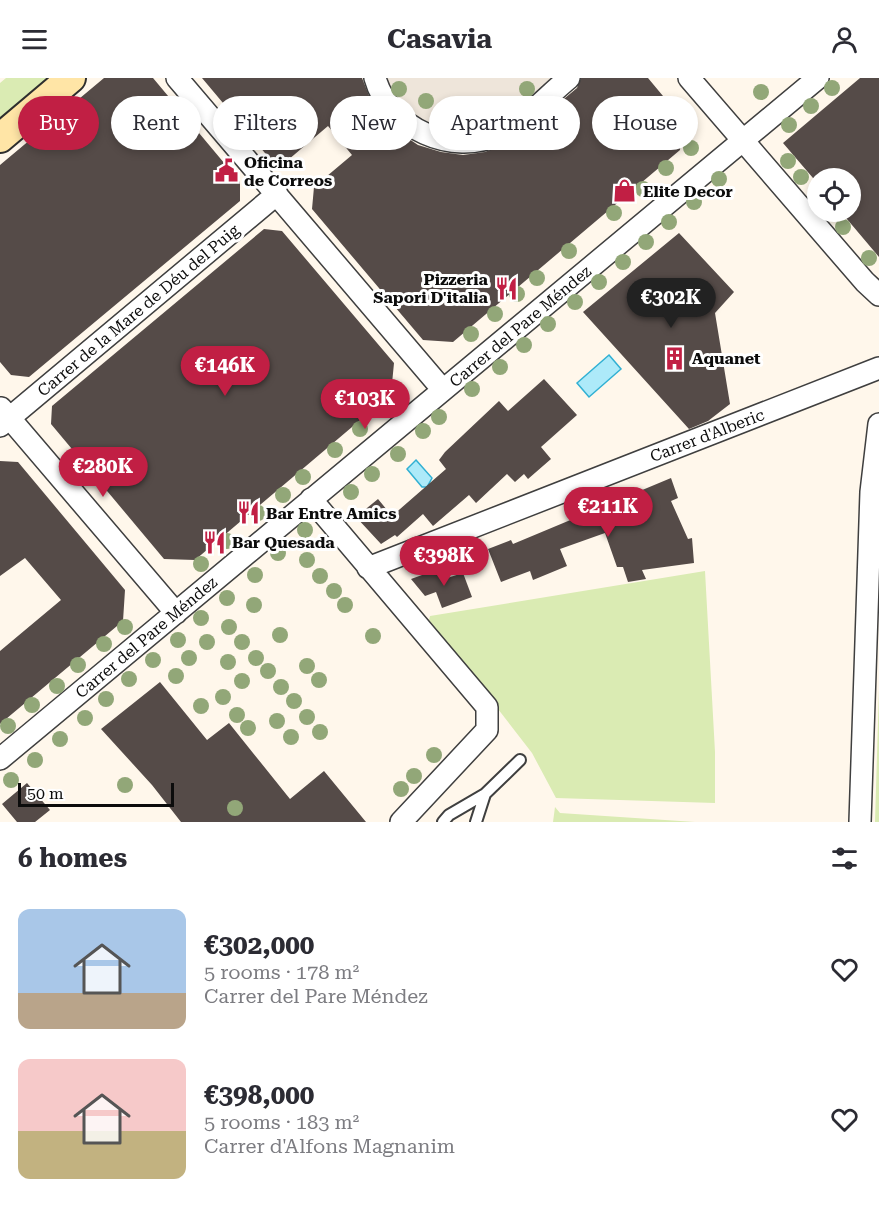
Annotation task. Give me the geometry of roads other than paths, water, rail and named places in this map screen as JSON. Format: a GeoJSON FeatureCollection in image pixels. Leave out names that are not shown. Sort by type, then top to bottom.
{"type":"FeatureCollection","features":[{"type":"Feature","properties":{"kind":"street"},"geometry":{"type":"LineString","coordinates":[[0,138],[71,78]]}},
{"type":"Feature","properties":{"kind":"street"},"geometry":{"type":"LineString","coordinates":[[177,78],[443,390]]}},
{"type":"Feature","properties":{"kind":"street"},"geometry":{"type":"LineString","coordinates":[[375,78],[387,104],[400,118],[421,132],[449,141],[473,140],[499,134],[568,78]]}},
{"type":"Feature","properties":{"kind":"street"},"geometry":{"type":"LineString","coordinates":[[689,78],[865,282],[879,295]]}},
{"type":"Feature","properties":{"kind":"street","name":"Carrer del Pare Méndez"},"geometry":{"type":"LineString","coordinates":[[0,759],[818,78]]}},
{"type":"Feature","properties":{"kind":"street","name":"Carrer de la Mare de Déu del Puig"},"geometry":{"type":"LineString","coordinates":[[3,417],[277,194]]}},
{"type":"Feature","properties":{"kind":"street","name":"Carrer d'Alberic"},"geometry":{"type":"LineString","coordinates":[[368,568],[879,368]]}},
{"type":"Feature","properties":{"kind":"street"},"geometry":{"type":"LineString","coordinates":[[3,417],[176,613]]}},
{"type":"Feature","properties":{"kind":"street"},"geometry":{"type":"LineString","coordinates":[[860,822],[871,492],[879,424]]}},
{"type":"Feature","properties":{"kind":"street"},"geometry":{"type":"LineString","coordinates":[[311,499],[487,707],[487,730],[401,822]]}},
{"type":"Feature","properties":{"kind":"lane"},"geometry":{"type":"LineString","coordinates":[[443,822],[449,815],[485,794],[520,760]]}},
{"type":"Feature","properties":{"kind":"lane"},"geometry":{"type":"LineString","coordinates":[[476,822],[485,794]]}},
{"type":"Feature","properties":{"kind":"water"},"geometry":{"type":"Polygon","coordinates":[[[609,355],[621,369],[589,397],[577,383],[609,355]]]}},
{"type":"Feature","properties":{"kind":"water"},"geometry":{"type":"Polygon","coordinates":[[[416,460],[432,478],[427,487],[422,487],[407,469],[416,460]]]}},
{"type":"Feature","properties":{"kind":"place","name":"Oficina de Correos"},"geometry":{"type":"Point","coordinates":[226,171]}},
{"type":"Feature","properties":{"kind":"place","name":"Elite Decor"},"geometry":{"type":"Point","coordinates":[625,191]}},
{"type":"Feature","properties":{"kind":"place","name":"Pizzeria Sapori D'italia"},"geometry":{"type":"Point","coordinates":[506,288]}},
{"type":"Feature","properties":{"kind":"place","name":"Aquanet"},"geometry":{"type":"Point","coordinates":[674,358]}},
{"type":"Feature","properties":{"kind":"place","name":"Bar Entre Amics"},"geometry":{"type":"Point","coordinates":[248,513]}},
{"type":"Feature","properties":{"kind":"place","name":"Bar Quesada"},"geometry":{"type":"Point","coordinates":[214,542]}}]}
